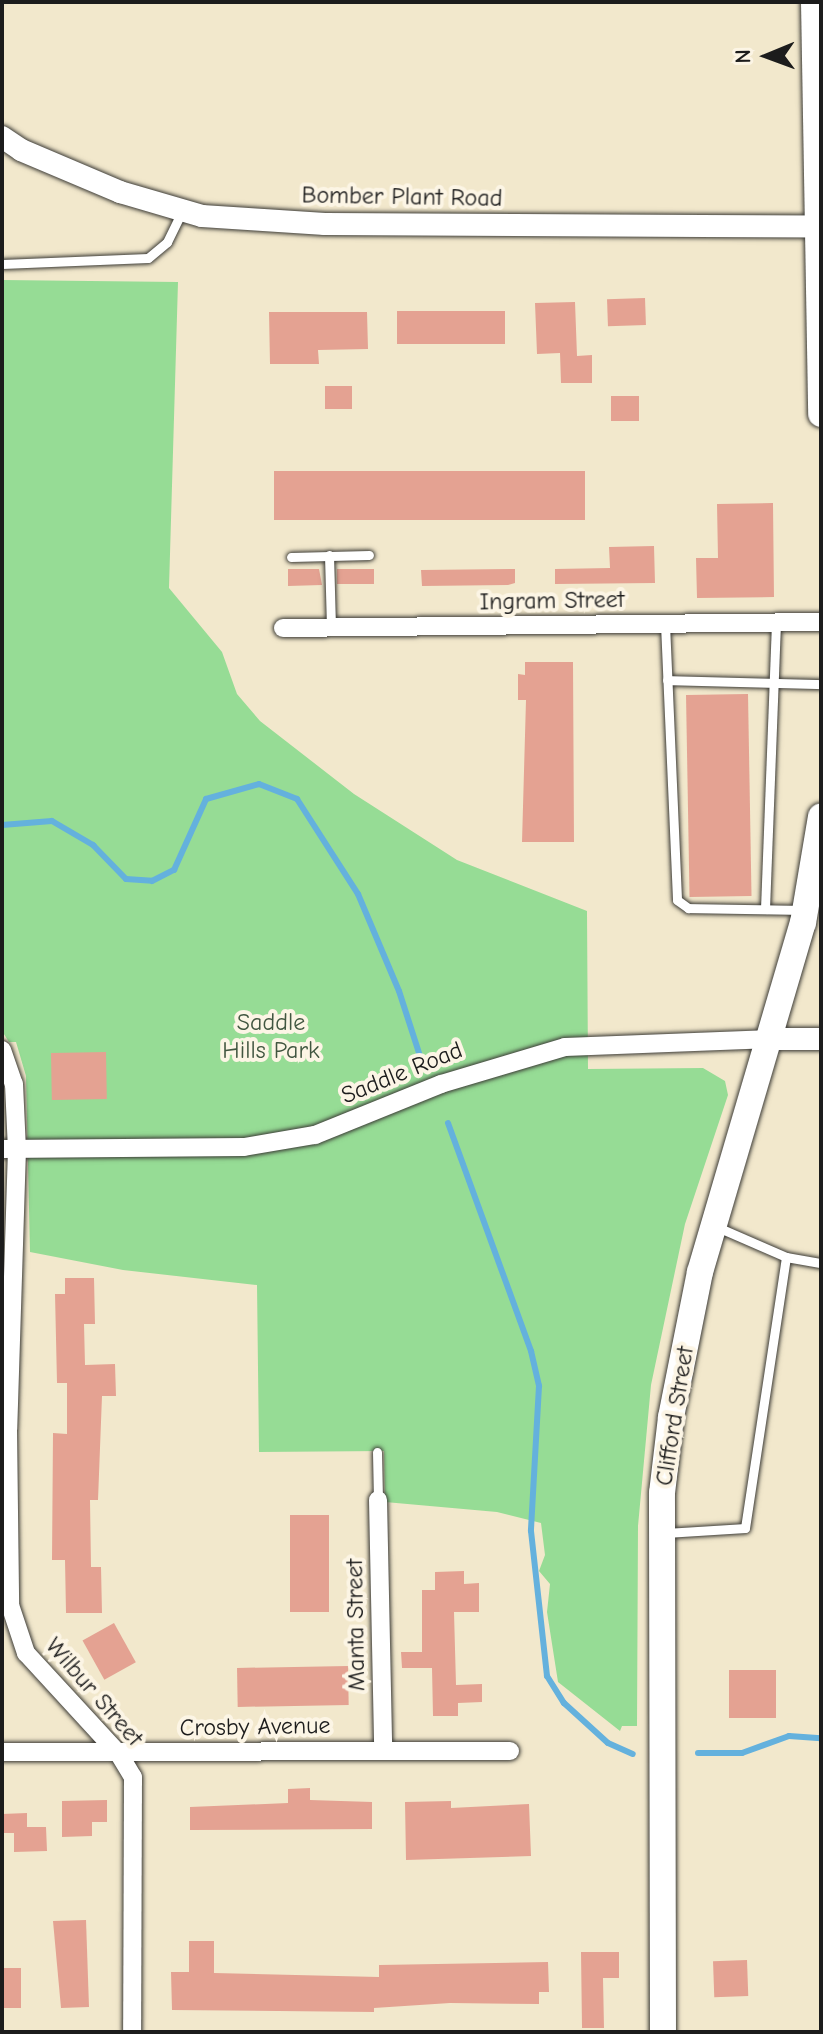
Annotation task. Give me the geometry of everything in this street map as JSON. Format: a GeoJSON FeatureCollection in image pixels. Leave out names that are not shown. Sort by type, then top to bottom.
{"type":"FeatureCollection","features":[{"type":"Feature","properties":{"kind":"main road"},"geometry":{"type":"LineString","coordinates":[[814,2],[821,414]]}},
{"type":"Feature","properties":{"kind":"main road","name":"Clifford Street"},"geometry":{"type":"LineString","coordinates":[[663,2032],[662,1533],[671,1417],[714,1226],[772,1039],[806,910],[821,817]]}},
{"type":"Feature","properties":{"kind":"street","name":"Bomber Plant Road"},"geometry":{"type":"LineString","coordinates":[[2,137],[21,150],[120,192],[182,211],[325,224],[818,227]]}},
{"type":"Feature","properties":{"kind":"street","name":"Ingram Street"},"geometry":{"type":"LineString","coordinates":[[283,628],[821,622]]}},
{"type":"Feature","properties":{"kind":"street","name":"Saddle Road"},"geometry":{"type":"LineString","coordinates":[[9,1149],[244,1147],[315,1135],[454,1079],[565,1047],[821,1039]]}},
{"type":"Feature","properties":{"kind":"street","name":"Wilbur Street"},"geometry":{"type":"LineString","coordinates":[[2,1050],[14,1084],[9,1149],[6,1575],[16,1629],[26,1653],[119,1754],[133,1777],[136,1801],[132,2032]]}},
{"type":"Feature","properties":{"kind":"street","name":"Manta Street"},"geometry":{"type":"LineString","coordinates":[[378,1500],[383,1749]]}},
{"type":"Feature","properties":{"kind":"street","name":"Crosby Avenue"},"geometry":{"type":"LineString","coordinates":[[2,1752],[510,1751]]}},
{"type":"Feature","properties":{"kind":"lane"},"geometry":{"type":"LineString","coordinates":[[2,264],[148,258],[167,242],[182,211]]}},
{"type":"Feature","properties":{"kind":"lane"},"geometry":{"type":"LineString","coordinates":[[329,555],[331,627]]}},
{"type":"Feature","properties":{"kind":"lane"},"geometry":{"type":"LineString","coordinates":[[291,557],[369,555]]}},
{"type":"Feature","properties":{"kind":"lane"},"geometry":{"type":"LineString","coordinates":[[765,909],[776,622]]}},
{"type":"Feature","properties":{"kind":"lane"},"geometry":{"type":"LineString","coordinates":[[665,624],[677,900],[688,908],[806,910]]}},
{"type":"Feature","properties":{"kind":"lane"},"geometry":{"type":"LineString","coordinates":[[667,680],[773,680],[821,684]]}},
{"type":"Feature","properties":{"kind":"lane"},"geometry":{"type":"LineString","coordinates":[[714,1226],[786,1257],[821,1263]]}},
{"type":"Feature","properties":{"kind":"lane"},"geometry":{"type":"LineString","coordinates":[[662,1533],[745,1528],[786,1257]]}},
{"type":"Feature","properties":{"kind":"lane"},"geometry":{"type":"LineString","coordinates":[[377,1452],[378,1500]]}},
{"type":"Feature","properties":{"kind":"green space","name":"Saddle Hills Park"},"geometry":{"type":"Polygon","coordinates":[[[2,280],[178,282],[169,588],[222,652],[237,694],[260,721],[354,794],[457,860],[587,911],[588,1069],[703,1068],[725,1081],[728,1095],[685,1224],[651,1385],[638,1526],[637,1726],[622,1726],[620,1731],[558,1682],[547,1612],[550,1584],[539,1571],[545,1555],[541,1523],[497,1512],[385,1502],[384,1451],[259,1452],[257,1285],[123,1270],[30,1252],[26,1076],[16,1042],[9,1042],[2,1031],[2,280]]]}},
{"type":"Feature","properties":{"kind":"building"},"geometry":{"type":"Polygon","coordinates":[[[645,298],[646,325],[608,326],[607,299],[645,298]]]}},
{"type":"Feature","properties":{"kind":"building"},"geometry":{"type":"Polygon","coordinates":[[[575,302],[577,356],[592,355],[592,383],[561,383],[560,353],[537,354],[535,303],[575,302]]]}},
{"type":"Feature","properties":{"kind":"building"},"geometry":{"type":"Polygon","coordinates":[[[397,311],[505,311],[505,344],[397,344],[397,311]]]}},
{"type":"Feature","properties":{"kind":"building"},"geometry":{"type":"Polygon","coordinates":[[[269,312],[367,312],[368,349],[318,350],[319,364],[270,364],[269,312]]]}},
{"type":"Feature","properties":{"kind":"building"},"geometry":{"type":"Polygon","coordinates":[[[325,386],[352,386],[352,409],[325,409],[325,386]]]}},
{"type":"Feature","properties":{"kind":"building"},"geometry":{"type":"Polygon","coordinates":[[[611,396],[639,396],[639,421],[611,421],[611,396]]]}},
{"type":"Feature","properties":{"kind":"building"},"geometry":{"type":"Polygon","coordinates":[[[274,471],[585,471],[585,520],[274,520],[274,471]]]}},
{"type":"Feature","properties":{"kind":"building"},"geometry":{"type":"Polygon","coordinates":[[[773,503],[774,597],[697,598],[696,558],[718,558],[717,504],[773,503]]]}},
{"type":"Feature","properties":{"kind":"building"},"geometry":{"type":"Polygon","coordinates":[[[654,546],[655,583],[555,584],[555,569],[610,568],[609,547],[654,546]]]}},
{"type":"Feature","properties":{"kind":"building"},"geometry":{"type":"Polygon","coordinates":[[[288,569],[319,569],[322,585],[288,586],[288,569]]]}},
{"type":"Feature","properties":{"kind":"building"},"geometry":{"type":"Polygon","coordinates":[[[337,569],[374,569],[374,584],[337,584],[337,569]]]}},
{"type":"Feature","properties":{"kind":"building"},"geometry":{"type":"Polygon","coordinates":[[[515,569],[515,583],[508,585],[422,586],[421,570],[515,569]]]}},
{"type":"Feature","properties":{"kind":"building"},"geometry":{"type":"Polygon","coordinates":[[[525,662],[573,662],[574,842],[522,842],[526,700],[518,700],[518,674],[525,675],[525,662]]]}},
{"type":"Feature","properties":{"kind":"building"},"geometry":{"type":"Polygon","coordinates":[[[748,694],[752,896],[690,897],[686,695],[748,694]]]}},
{"type":"Feature","properties":{"kind":"building"},"geometry":{"type":"Polygon","coordinates":[[[106,1052],[107,1099],[52,1100],[51,1053],[106,1052]]]}},
{"type":"Feature","properties":{"kind":"building"},"geometry":{"type":"Polygon","coordinates":[[[65,1278],[94,1278],[95,1324],[84,1324],[85,1365],[115,1364],[116,1396],[102,1396],[98,1500],[90,1500],[91,1567],[101,1567],[102,1613],[66,1613],[65,1560],[52,1560],[53,1433],[67,1434],[67,1383],[57,1383],[55,1294],[65,1294],[65,1278]]]}},
{"type":"Feature","properties":{"kind":"building"},"geometry":{"type":"Polygon","coordinates":[[[290,1515],[329,1515],[329,1612],[290,1612],[290,1515]]]}},
{"type":"Feature","properties":{"kind":"building"},"geometry":{"type":"Polygon","coordinates":[[[464,1571],[464,1584],[479,1583],[479,1612],[454,1612],[456,1685],[482,1684],[482,1702],[458,1703],[458,1716],[433,1716],[432,1668],[402,1668],[401,1652],[422,1652],[422,1590],[435,1590],[435,1572],[464,1571]]]}},
{"type":"Feature","properties":{"kind":"building"},"geometry":{"type":"Polygon","coordinates":[[[114,1623],[136,1662],[104,1680],[83,1640],[114,1623]]]}},
{"type":"Feature","properties":{"kind":"building"},"geometry":{"type":"Polygon","coordinates":[[[348,1666],[349,1705],[238,1707],[237,1668],[348,1666]]]}},
{"type":"Feature","properties":{"kind":"building"},"geometry":{"type":"Polygon","coordinates":[[[729,1670],[776,1670],[776,1718],[729,1718],[729,1670]]]}},
{"type":"Feature","properties":{"kind":"building"},"geometry":{"type":"Polygon","coordinates":[[[310,1788],[310,1800],[372,1802],[372,1829],[190,1830],[190,1807],[288,1803],[288,1789],[310,1788]]]}},
{"type":"Feature","properties":{"kind":"building"},"geometry":{"type":"Polygon","coordinates":[[[107,1800],[107,1822],[92,1822],[92,1836],[62,1837],[62,1801],[107,1800]]]}},
{"type":"Feature","properties":{"kind":"building"},"geometry":{"type":"Polygon","coordinates":[[[451,1801],[451,1808],[529,1804],[531,1856],[406,1860],[405,1802],[451,1801]]]}},
{"type":"Feature","properties":{"kind":"building"},"geometry":{"type":"Polygon","coordinates":[[[27,1813],[27,1827],[46,1827],[47,1851],[14,1852],[14,1833],[2,1833],[2,1814],[27,1813]]]}},
{"type":"Feature","properties":{"kind":"building"},"geometry":{"type":"Polygon","coordinates":[[[86,1920],[89,2007],[61,2008],[53,1921],[86,1920]]]}},
{"type":"Feature","properties":{"kind":"building"},"geometry":{"type":"Polygon","coordinates":[[[189,1941],[214,1941],[214,1973],[379,1977],[379,1965],[548,1962],[549,1992],[539,1992],[539,2004],[450,2003],[374,2008],[374,2012],[172,2010],[171,1972],[189,1972],[189,1941]]]}},
{"type":"Feature","properties":{"kind":"building"},"geometry":{"type":"Polygon","coordinates":[[[581,1952],[619,1952],[619,1978],[603,1978],[604,2028],[582,2028],[581,1952]]]}},
{"type":"Feature","properties":{"kind":"building"},"geometry":{"type":"Polygon","coordinates":[[[747,1960],[748,1996],[714,1997],[713,1961],[747,1960]]]}},
{"type":"Feature","properties":{"kind":"building"},"geometry":{"type":"Polygon","coordinates":[[[2,1968],[21,1968],[21,2008],[2,2008],[2,1968]]]}},
{"type":"Feature","properties":{"kind":"waterway"},"geometry":{"type":"LineString","coordinates":[[2,825],[52,821],[93,845],[126,879],[152,881],[174,870],[206,799],[259,784],[297,799],[358,894],[399,991],[422,1062]]}},
{"type":"Feature","properties":{"kind":"waterway"},"geometry":{"type":"LineString","coordinates":[[448,1123],[531,1351],[539,1386],[531,1531],[547,1676],[564,1703],[608,1743],[633,1754]]}},
{"type":"Feature","properties":{"kind":"waterway"},"geometry":{"type":"LineString","coordinates":[[698,1753],[742,1753],[789,1736],[821,1738]]}}]}
